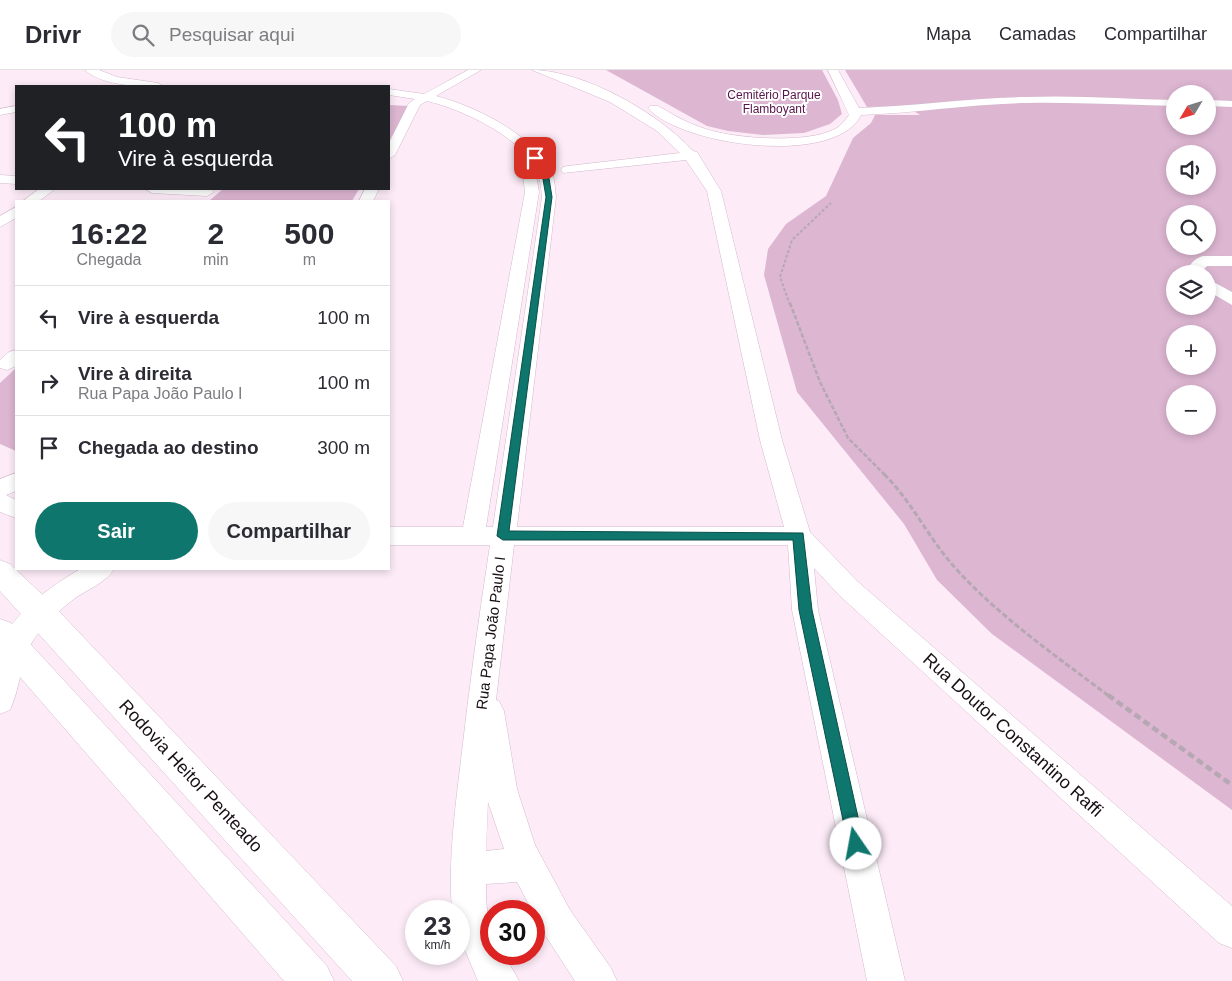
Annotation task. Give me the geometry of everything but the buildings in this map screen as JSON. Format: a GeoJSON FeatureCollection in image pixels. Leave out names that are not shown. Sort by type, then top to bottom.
{"type":"FeatureCollection","features":[{"type":"Feature","properties":{"kind":"main road","name":"Rodovia Heitor Penteado"},"geometry":{"type":"LineString","coordinates":[[0,572],[41,613],[381,981]]}},
{"type":"Feature","properties":{"kind":"main road"},"geometry":{"type":"LineString","coordinates":[[7,640],[312,981]]}},
{"type":"Feature","properties":{"kind":"street"},"geometry":{"type":"LineString","coordinates":[[90,70],[115,80],[143,85]]}},
{"type":"Feature","properties":{"kind":"street"},"geometry":{"type":"LineString","coordinates":[[404,95],[476,70]]}},
{"type":"Feature","properties":{"kind":"street"},"geometry":{"type":"LineString","coordinates":[[537,70],[598,92],[624,105],[675,140],[692,155],[705,173],[714,191],[772,440],[799,536],[806,610],[886,981]]}},
{"type":"Feature","properties":{"kind":"street"},"geometry":{"type":"LineString","coordinates":[[639,99],[683,124],[705,133],[754,141],[796,140],[839,131],[855,116],[833,70]]}},
{"type":"Feature","properties":{"kind":"street"},"geometry":{"type":"LineString","coordinates":[[80,74],[108,85]]}},
{"type":"Feature","properties":{"kind":"street"},"geometry":{"type":"LineString","coordinates":[[390,151],[404,95]]}},
{"type":"Feature","properties":{"kind":"street"},"geometry":{"type":"LineString","coordinates":[[404,95],[453,113],[482,131],[514,154],[530,175],[532,192],[473,535]]}},
{"type":"Feature","properties":{"kind":"street","name":"Rua Papa João Paulo I"},"geometry":{"type":"LineString","coordinates":[[404,95],[464,109],[519,143],[545,172],[549,197],[484,680],[471,809],[468,896],[470,920],[496,978]]}},
{"type":"Feature","properties":{"kind":"street"},"geometry":{"type":"LineString","coordinates":[[854,112],[912,110],[958,102],[1028,100],[1166,103]]}},
{"type":"Feature","properties":{"kind":"street"},"geometry":{"type":"LineString","coordinates":[[1216,103],[1232,104]]}},
{"type":"Feature","properties":{"kind":"street"},"geometry":{"type":"LineString","coordinates":[[1216,106],[1232,116]]}},
{"type":"Feature","properties":{"kind":"street"},"geometry":{"type":"LineString","coordinates":[[0,112],[15,109]]}},
{"type":"Feature","properties":{"kind":"street"},"geometry":{"type":"LineString","coordinates":[[568,170],[692,155]]}},
{"type":"Feature","properties":{"kind":"street"},"geometry":{"type":"LineString","coordinates":[[0,179],[15,180]]}},
{"type":"Feature","properties":{"kind":"street"},"geometry":{"type":"LineString","coordinates":[[32,200],[46,190]]}},
{"type":"Feature","properties":{"kind":"street"},"geometry":{"type":"LineString","coordinates":[[196,200],[208,190]]}},
{"type":"Feature","properties":{"kind":"street"},"geometry":{"type":"LineString","coordinates":[[0,222],[15,212]]}},
{"type":"Feature","properties":{"kind":"street"},"geometry":{"type":"LineString","coordinates":[[1199,265],[1203,261],[1232,261]]}},
{"type":"Feature","properties":{"kind":"street"},"geometry":{"type":"LineString","coordinates":[[1216,289],[1232,300]]}},
{"type":"Feature","properties":{"kind":"street"},"geometry":{"type":"LineString","coordinates":[[0,489],[15,482]]}},
{"type":"Feature","properties":{"kind":"street"},"geometry":{"type":"LineString","coordinates":[[0,502],[15,509]]}},
{"type":"Feature","properties":{"kind":"street"},"geometry":{"type":"LineString","coordinates":[[390,536],[799,536]]}},
{"type":"Feature","properties":{"kind":"street","name":"Rua Doutor Constantino Raffi"},"geometry":{"type":"LineString","coordinates":[[799,536],[848,588],[1232,930]]}},
{"type":"Feature","properties":{"kind":"street"},"geometry":{"type":"LineString","coordinates":[[0,701],[7,640],[68,590],[100,570]]}},
{"type":"Feature","properties":{"kind":"street"},"geometry":{"type":"LineString","coordinates":[[484,680],[506,812],[526,864],[581,960],[598,981]]}},
{"type":"Feature","properties":{"kind":"street"},"geometry":{"type":"LineString","coordinates":[[469,869],[526,864]]}},
{"type":"Feature","properties":{"kind":"path"},"geometry":{"type":"LineString","coordinates":[[831,203],[792,240],[780,277],[820,382],[848,438],[902,492],[946,557],[992,602],[1079,674],[1185,753],[1232,785]]}},
{"type":"Feature","properties":{"kind":"green space","name":"Cemitério Parque Flamboyant"},"geometry":{"type":"Polygon","coordinates":[[[606,70],[822,70],[838,100],[842,114],[830,124],[804,133],[763,135],[728,131],[707,126],[606,70]]]}},
{"type":"Feature","properties":{"kind":"green space"},"geometry":{"type":"Polygon","coordinates":[[[845,70],[1232,70],[1232,810],[992,634],[937,580],[904,524],[797,392],[764,275],[768,249],[786,224],[826,196],[853,138],[871,123],[875,115],[920,115],[906,106],[867,107],[845,70]]]}},
{"type":"Feature","properties":{"kind":"green space"},"geometry":{"type":"Polygon","coordinates":[[[390,105],[410,106],[390,139],[390,105]]]}},
{"type":"Feature","properties":{"kind":"green space"},"geometry":{"type":"Polygon","coordinates":[[[222,190],[358,190],[353,200],[210,200],[222,190]]]}},
{"type":"Feature","properties":{"kind":"green space"},"geometry":{"type":"Polygon","coordinates":[[[15,369],[15,451],[0,444],[0,383],[15,369]]]}},
{"type":"Feature","properties":{"kind":"route"},"geometry":{"type":"LineString","coordinates":[[535,158],[545,172],[549,197],[503,536],[799,536],[806,610],[856,844]]}}]}
